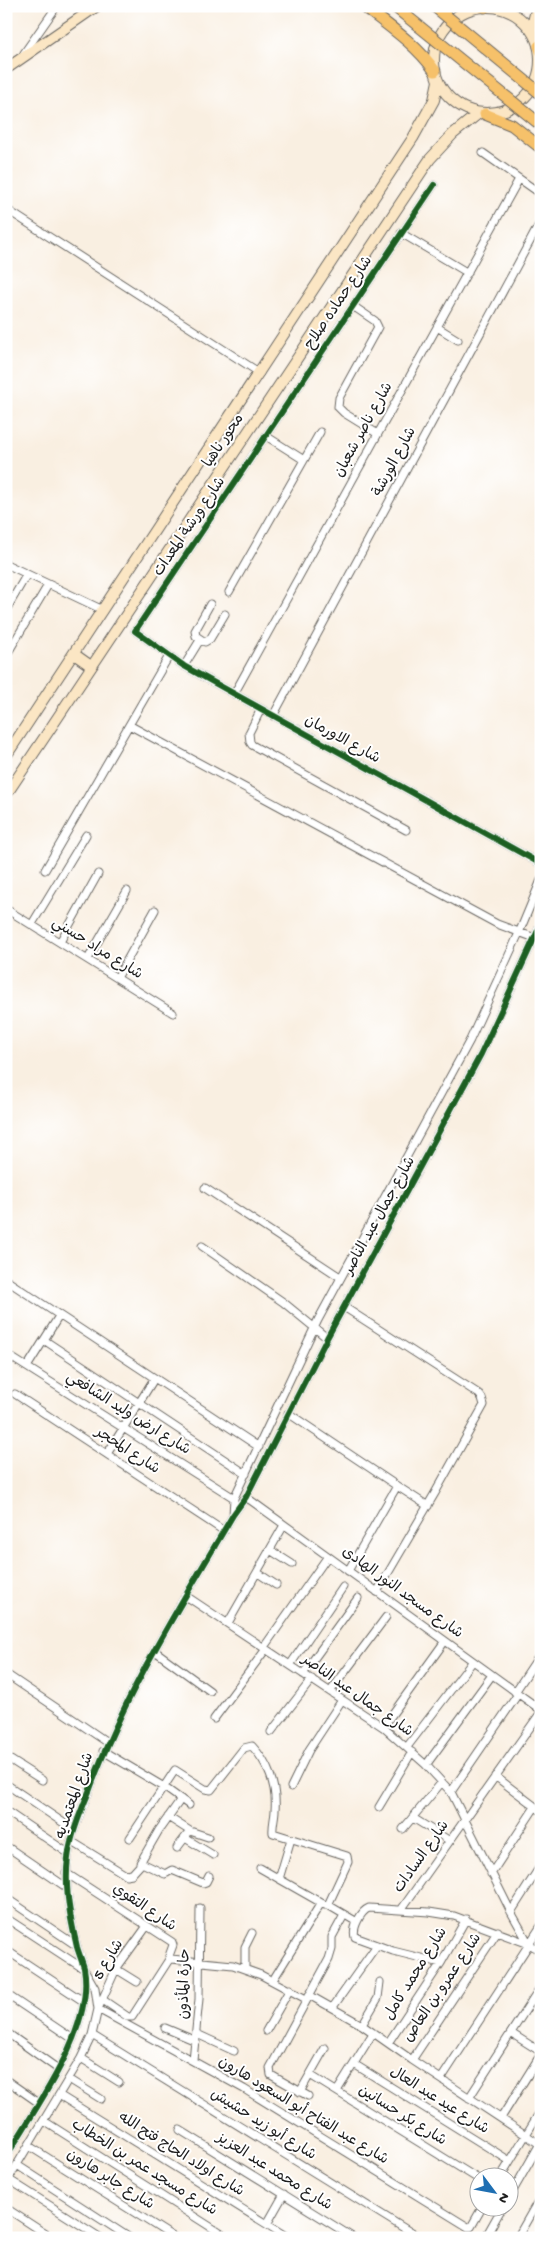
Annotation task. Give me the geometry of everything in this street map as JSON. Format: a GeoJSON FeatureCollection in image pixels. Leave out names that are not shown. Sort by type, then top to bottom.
{"type":"FeatureCollection","features":[{"type":"Feature","properties":{"kind":"main road"},"geometry":{"type":"LineString","coordinates":[[6,69],[97,6]]}},
{"type":"Feature","properties":{"kind":"main road"},"geometry":{"type":"LineString","coordinates":[[363,6],[427,59],[445,93],[455,102],[466,109],[482,113],[512,126],[541,148]]}},
{"type":"Feature","properties":{"kind":"main road"},"geometry":{"type":"LineString","coordinates":[[394,6],[541,125]]}},
{"type":"Feature","properties":{"kind":"main road"},"geometry":{"type":"LineString","coordinates":[[434,6],[541,94]]}},
{"type":"Feature","properties":{"kind":"main road"},"geometry":{"type":"LineString","coordinates":[[482,113],[509,109],[529,93],[538,76],[540,49],[535,30],[537,6]]}},
{"type":"Feature","properties":{"kind":"main road"},"geometry":{"type":"LineString","coordinates":[[437,76],[435,51],[442,32],[457,17],[475,9],[487,7],[513,14],[535,30]]}},
{"type":"Feature","properties":{"kind":"main road","name":"محور ناهيا"},"geometry":{"type":"LineString","coordinates":[[6,756],[413,138],[434,100],[437,76]]}},
{"type":"Feature","properties":{"kind":"main road","name":"محور ناهيا"},"geometry":{"type":"LineString","coordinates":[[6,795],[430,159],[453,134],[482,113]]}},
{"type":"Feature","properties":{"kind":"main road"},"geometry":{"type":"LineString","coordinates":[[74,654],[91,666]]}},
{"type":"Feature","properties":{"kind":"street"},"geometry":{"type":"LineString","coordinates":[[20,59],[57,6]]}},
{"type":"Feature","properties":{"kind":"street"},"geometry":{"type":"LineString","coordinates":[[483,153],[541,194]]}},
{"type":"Feature","properties":{"kind":"street","name":"شارع ناصر شعبان"},"geometry":{"type":"LineString","coordinates":[[234,694],[519,179]]}},
{"type":"Feature","properties":{"kind":"street","name":"شارع حماده صلاح"},"geometry":{"type":"LineString","coordinates":[[266,436],[434,185]]}},
{"type":"Feature","properties":{"kind":"street"},"geometry":{"type":"LineString","coordinates":[[6,209],[260,373]]}},
{"type":"Feature","properties":{"kind":"street","name":"شارع الورشة"},"geometry":{"type":"LineString","coordinates":[[273,716],[541,221]]}},
{"type":"Feature","properties":{"kind":"street"},"geometry":{"type":"LineString","coordinates":[[401,234],[468,273]]}},
{"type":"Feature","properties":{"kind":"street"},"geometry":{"type":"LineString","coordinates":[[353,306],[375,321],[378,327],[338,398],[338,407],[344,413],[378,434]]}},
{"type":"Feature","properties":{"kind":"street"},"geometry":{"type":"LineString","coordinates":[[437,328],[458,340]]}},
{"type":"Feature","properties":{"kind":"street"},"geometry":{"type":"LineString","coordinates":[[230,592],[320,432]]}},
{"type":"Feature","properties":{"kind":"street"},"geometry":{"type":"LineString","coordinates":[[266,436],[304,460]]}},
{"type":"Feature","properties":{"kind":"street","name":"شارع ورشة المعدات"},"geometry":{"type":"LineString","coordinates":[[135,631],[266,436]]}},
{"type":"Feature","properties":{"kind":"street"},"geometry":{"type":"LineString","coordinates":[[6,564],[103,610]]}},
{"type":"Feature","properties":{"kind":"street"},"geometry":{"type":"LineString","coordinates":[[6,610],[27,574]]}},
{"type":"Feature","properties":{"kind":"street"},"geometry":{"type":"LineString","coordinates":[[6,656],[48,585]]}},
{"type":"Feature","properties":{"kind":"street"},"geometry":{"type":"LineString","coordinates":[[210,604],[195,631],[196,636],[200,640],[205,642],[210,639],[225,614]]}},
{"type":"Feature","properties":{"kind":"street","name":"شارع الاورمان"},"geometry":{"type":"LineString","coordinates":[[135,631],[184,666],[541,864]]}},
{"type":"Feature","properties":{"kind":"street"},"geometry":{"type":"LineString","coordinates":[[184,666],[200,640]]}},
{"type":"Feature","properties":{"kind":"street"},"geometry":{"type":"LineString","coordinates":[[45,870],[169,656]]}},
{"type":"Feature","properties":{"kind":"street"},"geometry":{"type":"LineString","coordinates":[[261,709],[249,733],[252,745],[406,830]]}},
{"type":"Feature","properties":{"kind":"street"},"geometry":{"type":"LineString","coordinates":[[129,725],[496,924],[535,938]]}},
{"type":"Feature","properties":{"kind":"street"},"geometry":{"type":"LineString","coordinates":[[32,924],[86,835]]}},
{"type":"Feature","properties":{"kind":"street"},"geometry":{"type":"LineString","coordinates":[[60,942],[98,874]]}},
{"type":"Feature","properties":{"kind":"street","name":"شارع جمال عبد الناصر"},"geometry":{"type":"LineString","coordinates":[[233,1515],[234,1498],[314,1329],[340,1277],[470,1040],[541,880]]}},
{"type":"Feature","properties":{"kind":"street"},"geometry":{"type":"LineString","coordinates":[[88,959],[126,891]]}},
{"type":"Feature","properties":{"kind":"street","name":"شارع مراد حسني"},"geometry":{"type":"LineString","coordinates":[[6,909],[173,1013]]}},
{"type":"Feature","properties":{"kind":"street"},"geometry":{"type":"LineString","coordinates":[[117,978],[155,910]]}},
{"type":"Feature","properties":{"kind":"street","name":"شارع جمال عبد الناصر"},"geometry":{"type":"LineString","coordinates":[[233,1515],[246,1497],[327,1338],[481,1054],[541,924]]}},
{"type":"Feature","properties":{"kind":"street"},"geometry":{"type":"LineString","coordinates":[[205,1188],[340,1277]]}},
{"type":"Feature","properties":{"kind":"street"},"geometry":{"type":"LineString","coordinates":[[202,1246],[282,1302],[327,1338]]}},
{"type":"Feature","properties":{"kind":"street"},"geometry":{"type":"LineString","coordinates":[[6,1280],[259,1447]]}},
{"type":"Feature","properties":{"kind":"street"},"geometry":{"type":"LineString","coordinates":[[344,1307],[482,1398],[484,1405],[428,1506],[377,1592]]}},
{"type":"Feature","properties":{"kind":"street"},"geometry":{"type":"LineString","coordinates":[[27,1367],[59,1316]]}},
{"type":"Feature","properties":{"kind":"street"},"geometry":{"type":"LineString","coordinates":[[44,1340],[246,1474]]}},
{"type":"Feature","properties":{"kind":"street","name":"شارع ارض وليد الشافعي"},"geometry":{"type":"LineString","coordinates":[[6,1354],[234,1498]]}},
{"type":"Feature","properties":{"kind":"street"},"geometry":{"type":"LineString","coordinates":[[107,1454],[154,1379]]}},
{"type":"Feature","properties":{"kind":"street","name":"شارع المحجر"},"geometry":{"type":"LineString","coordinates":[[15,1394],[224,1530]]}},
{"type":"Feature","properties":{"kind":"street"},"geometry":{"type":"LineString","coordinates":[[288,1413],[428,1506]]}},
{"type":"Feature","properties":{"kind":"street"},"geometry":{"type":"LineString","coordinates":[[348,1571],[397,1486]]}},
{"type":"Feature","properties":{"kind":"street","name":"شارع مسجد النور الهادى"},"geometry":{"type":"LineString","coordinates":[[246,1497],[541,1711]]}},
{"type":"Feature","properties":{"kind":"street","name":"شارع المعتمديه"},"geometry":{"type":"LineString","coordinates":[[7,2181],[81,2058],[92,2035],[98,2009],[95,1988],[84,1970],[77,1946],[66,1886],[68,1853],[74,1830],[107,1742],[155,1651],[233,1515]]}},
{"type":"Feature","properties":{"kind":"street"},"geometry":{"type":"LineString","coordinates":[[228,1624],[284,1525]]}},
{"type":"Feature","properties":{"kind":"street"},"geometry":{"type":"LineString","coordinates":[[270,1550],[292,1564]]}},
{"type":"Feature","properties":{"kind":"street"},"geometry":{"type":"LineString","coordinates":[[214,1719],[328,1556]]}},
{"type":"Feature","properties":{"kind":"street"},"geometry":{"type":"LineString","coordinates":[[258,1573],[276,1585]]}},
{"type":"Feature","properties":{"kind":"street"},"geometry":{"type":"LineString","coordinates":[[290,1665],[343,1587]]}},
{"type":"Feature","properties":{"kind":"street","name":"شارع جمال عبد الناصر"},"geometry":{"type":"LineString","coordinates":[[186,1596],[383,1727],[426,1765],[451,1792],[529,1944]]}},
{"type":"Feature","properties":{"kind":"street"},"geometry":{"type":"LineString","coordinates":[[304,1674],[358,1598]]}},
{"type":"Feature","properties":{"kind":"street"},"geometry":{"type":"LineString","coordinates":[[330,1692],[386,1617]]}},
{"type":"Feature","properties":{"kind":"street"},"geometry":{"type":"LineString","coordinates":[[383,1727],[445,1641]]}},
{"type":"Feature","properties":{"kind":"street"},"geometry":{"type":"LineString","coordinates":[[155,1651],[210,1691]]}},
{"type":"Feature","properties":{"kind":"street"},"geometry":{"type":"LineString","coordinates":[[451,1792],[517,1693],[541,1653]]}},
{"type":"Feature","properties":{"kind":"street"},"geometry":{"type":"LineString","coordinates":[[379,1807],[409,1750],[473,1662]]}},
{"type":"Feature","properties":{"kind":"street"},"geometry":{"type":"LineString","coordinates":[[6,1674],[107,1742]]}},
{"type":"Feature","properties":{"kind":"street"},"geometry":{"type":"LineString","coordinates":[[426,1765],[492,1675]]}},
{"type":"Feature","properties":{"kind":"street"},"geometry":{"type":"LineString","coordinates":[[271,1732],[312,1680]]}},
{"type":"Feature","properties":{"kind":"street"},"geometry":{"type":"LineString","coordinates":[[291,1787],[309,1750],[342,1700]]}},
{"type":"Feature","properties":{"kind":"street","name":"شارع السادات"},"geometry":{"type":"LineString","coordinates":[[401,1910],[541,1711]]}},
{"type":"Feature","properties":{"kind":"street"},"geometry":{"type":"LineString","coordinates":[[130,1838],[176,1770],[205,1789],[211,1790],[244,1748],[252,1746],[263,1760],[273,1783],[275,1809],[272,1831],[274,1834],[348,1858],[348,1862],[325,1904],[273,1980]]}},
{"type":"Feature","properties":{"kind":"street"},"geometry":{"type":"LineString","coordinates":[[104,1751],[164,1787],[189,1805]]}},
{"type":"Feature","properties":{"kind":"street"},"geometry":{"type":"LineString","coordinates":[[6,1757],[42,1780]]}},
{"type":"Feature","properties":{"kind":"street"},"geometry":{"type":"LineString","coordinates":[[492,1874],[538,1809],[495,1776]]}},
{"type":"Feature","properties":{"kind":"street"},"geometry":{"type":"LineString","coordinates":[[403,1829],[442,1782]]}},
{"type":"Feature","properties":{"kind":"street"},"geometry":{"type":"LineString","coordinates":[[6,1784],[74,1830]]}},
{"type":"Feature","properties":{"kind":"street"},"geometry":{"type":"LineString","coordinates":[[71,1841],[126,1875],[132,1874],[181,1799]]}},
{"type":"Feature","properties":{"kind":"street"},"geometry":{"type":"LineString","coordinates":[[6,1812],[68,1853]]}},
{"type":"Feature","properties":{"kind":"street"},"geometry":{"type":"LineString","coordinates":[[168,1817],[190,1831],[208,1837]]}},
{"type":"Feature","properties":{"kind":"street"},"geometry":{"type":"LineString","coordinates":[[413,1818],[450,1841]]}},
{"type":"Feature","properties":{"kind":"street"},"geometry":{"type":"LineString","coordinates":[[177,1848],[190,1831]]}},
{"type":"Feature","properties":{"kind":"street"},"geometry":{"type":"LineString","coordinates":[[185,1838],[213,1855]]}},
{"type":"Feature","properties":{"kind":"street"},"geometry":{"type":"LineString","coordinates":[[279,1879],[291,1839]]}},
{"type":"Feature","properties":{"kind":"street"},"geometry":{"type":"LineString","coordinates":[[6,1846],[66,1886]]}},
{"type":"Feature","properties":{"kind":"street"},"geometry":{"type":"LineString","coordinates":[[140,1863],[165,1874],[172,1870],[202,1883],[206,1882],[209,1876]]}},
{"type":"Feature","properties":{"kind":"street"},"geometry":{"type":"LineString","coordinates":[[511,1912],[541,1866]]}},
{"type":"Feature","properties":{"kind":"street"},"geometry":{"type":"LineString","coordinates":[[260,1868],[357,1922]]}},
{"type":"Feature","properties":{"kind":"street","name":"شارع التقوي"},"geometry":{"type":"LineString","coordinates":[[66,1873],[173,1943],[170,1958],[216,1962],[245,1968],[333,2007],[540,2143]]}},
{"type":"Feature","properties":{"kind":"street"},"geometry":{"type":"LineString","coordinates":[[6,1898],[77,1946]]}},
{"type":"Feature","properties":{"kind":"street","name":"حارة المأذون"},"geometry":{"type":"LineString","coordinates":[[193,2060],[197,2037],[200,1908]]}},
{"type":"Feature","properties":{"kind":"street"},"geometry":{"type":"LineString","coordinates":[[441,1962],[377,1945],[356,1937],[354,1932],[357,1922],[367,1908],[442,1913],[466,1919],[498,1931],[541,1951]]}},
{"type":"Feature","properties":{"kind":"street"},"geometry":{"type":"LineString","coordinates":[[308,2096],[271,2075],[269,2070],[329,1959],[332,1949],[332,1936],[344,1916]]}},
{"type":"Feature","properties":{"kind":"street"},"geometry":{"type":"LineString","coordinates":[[6,1918],[84,1970]]}},
{"type":"Feature","properties":{"kind":"street","name":"شارع محمد كامل"},"geometry":{"type":"LineString","coordinates":[[388,2043],[441,1962],[466,1919]]}},
{"type":"Feature","properties":{"kind":"street","name":"شارع 5"},"geometry":{"type":"LineString","coordinates":[[98,2009],[116,1969],[148,1926]]}},
{"type":"Feature","properties":{"kind":"street"},"geometry":{"type":"LineString","coordinates":[[441,2079],[541,1926]]}},
{"type":"Feature","properties":{"kind":"street","name":"شارع عمرو بن العاص"},"geometry":{"type":"LineString","coordinates":[[412,2060],[498,1931]]}},
{"type":"Feature","properties":{"kind":"street"},"geometry":{"type":"LineString","coordinates":[[245,1968],[244,1947],[252,1933]]}},
{"type":"Feature","properties":{"kind":"street"},"geometry":{"type":"LineString","coordinates":[[333,2007],[377,1945]]}},
{"type":"Feature","properties":{"kind":"street"},"geometry":{"type":"LineString","coordinates":[[6,1950],[82,2001]]}},
{"type":"Feature","properties":{"kind":"street"},"geometry":{"type":"LineString","coordinates":[[102,2000],[131,2017],[170,1958]]}},
{"type":"Feature","properties":{"kind":"street"},"geometry":{"type":"LineString","coordinates":[[116,1969],[137,1982]]}},
{"type":"Feature","properties":{"kind":"street","name":"شارع المعتمديه"},"geometry":{"type":"LineString","coordinates":[[6,2157],[39,2103],[73,2039],[80,2021],[84,1970]]}},
{"type":"Feature","properties":{"kind":"street"},"geometry":{"type":"LineString","coordinates":[[362,2025],[378,1998],[380,1982]]}},
{"type":"Feature","properties":{"kind":"street"},"geometry":{"type":"LineString","coordinates":[[469,2098],[541,1986]]}},
{"type":"Feature","properties":{"kind":"street"},"geometry":{"type":"LineString","coordinates":[[266,2031],[290,1989]]}},
{"type":"Feature","properties":{"kind":"street"},"geometry":{"type":"LineString","coordinates":[[6,1994],[73,2039]]}},
{"type":"Feature","properties":{"kind":"street","name":"شارع عبد الفتاح أبو السعود هارون"},"geometry":{"type":"LineString","coordinates":[[98,2009],[252,2094],[468,2227],[471,2227],[477,2216]]}},
{"type":"Feature","properties":{"kind":"street"},"geometry":{"type":"LineString","coordinates":[[165,2028],[197,2037],[234,2051]]}},
{"type":"Feature","properties":{"kind":"street"},"geometry":{"type":"LineString","coordinates":[[6,2032],[58,2068]]}},
{"type":"Feature","properties":{"kind":"street"},"geometry":{"type":"LineString","coordinates":[[336,2091],[373,2033]]}},
{"type":"Feature","properties":{"kind":"street"},"geometry":{"type":"LineString","coordinates":[[501,2118],[541,2053],[510,2033]]}},
{"type":"Feature","properties":{"kind":"street","name":"شارع أبو زيد حشيش"},"geometry":{"type":"LineString","coordinates":[[92,2035],[420,2238]]}},
{"type":"Feature","properties":{"kind":"street"},"geometry":{"type":"LineString","coordinates":[[300,2092],[326,2048]]}},
{"type":"Feature","properties":{"kind":"street"},"geometry":{"type":"LineString","coordinates":[[81,2058],[119,2082]]}},
{"type":"Feature","properties":{"kind":"street","name":"شارع عيد عبد العال"},"geometry":{"type":"LineString","coordinates":[[354,2064],[510,2162]]}},
{"type":"Feature","properties":{"kind":"street","name":"شارع بكر حسانين"},"geometry":{"type":"LineString","coordinates":[[310,2074],[470,2174]]}},
{"type":"Feature","properties":{"kind":"street"},"geometry":{"type":"LineString","coordinates":[[69,2079],[101,2099]]}},
{"type":"Feature","properties":{"kind":"street"},"geometry":{"type":"LineString","coordinates":[[6,2080],[39,2103]]}},
{"type":"Feature","properties":{"kind":"street","name":"شارع اولاد الحاج فتح الله"},"geometry":{"type":"LineString","coordinates":[[59,2095],[289,2238]]}},
{"type":"Feature","properties":{"kind":"street"},"geometry":{"type":"LineString","coordinates":[[507,2166],[541,2110]]}},
{"type":"Feature","properties":{"kind":"street","name":"شارع مسجد عمر بن الخطاب"},"geometry":{"type":"LineString","coordinates":[[44,2121],[228,2238]]}},
{"type":"Feature","properties":{"kind":"street","name":"شارع محمد عبد العزيز"},"geometry":{"type":"LineString","coordinates":[[180,2130],[354,2238]]}},
{"type":"Feature","properties":{"kind":"street"},"geometry":{"type":"LineString","coordinates":[[520,2178],[540,2143]]}},
{"type":"Feature","properties":{"kind":"street","name":"شارع جابر هارون"},"geometry":{"type":"LineString","coordinates":[[29,2146],[175,2238]]}},
{"type":"Feature","properties":{"kind":"street"},"geometry":{"type":"LineString","coordinates":[[17,2165],[130,2238]]}},
{"type":"Feature","properties":{"kind":"street"},"geometry":{"type":"LineString","coordinates":[[7,2181],[101,2238]]}},
{"type":"Feature","properties":{"kind":"street"},"geometry":{"type":"LineString","coordinates":[[267,2224],[284,2194]]}},
{"type":"Feature","properties":{"kind":"street"},"geometry":{"type":"LineString","coordinates":[[517,2238],[541,2196]]}},
{"type":"Feature","properties":{"kind":"street"},"geometry":{"type":"LineString","coordinates":[[6,2208],[51,2238]]}},
{"type":"Feature","properties":{"kind":"street"},"geometry":{"type":"LineString","coordinates":[[485,2238],[497,2216]]}},
{"type":"Feature","properties":{"kind":"cycle path"},"geometry":{"type":"LineString","coordinates":[[434,185],[135,631],[184,666],[541,864]]}},
{"type":"Feature","properties":{"kind":"cycle path"},"geometry":{"type":"LineString","coordinates":[[6,2157],[47,2091],[72,2041],[81,2016],[85,1991],[84,1968],[71,1921],[67,1882],[68,1855],[79,1815],[104,1753],[155,1649],[233,1515],[246,1497],[327,1338],[481,1054],[541,924]]}}]}
